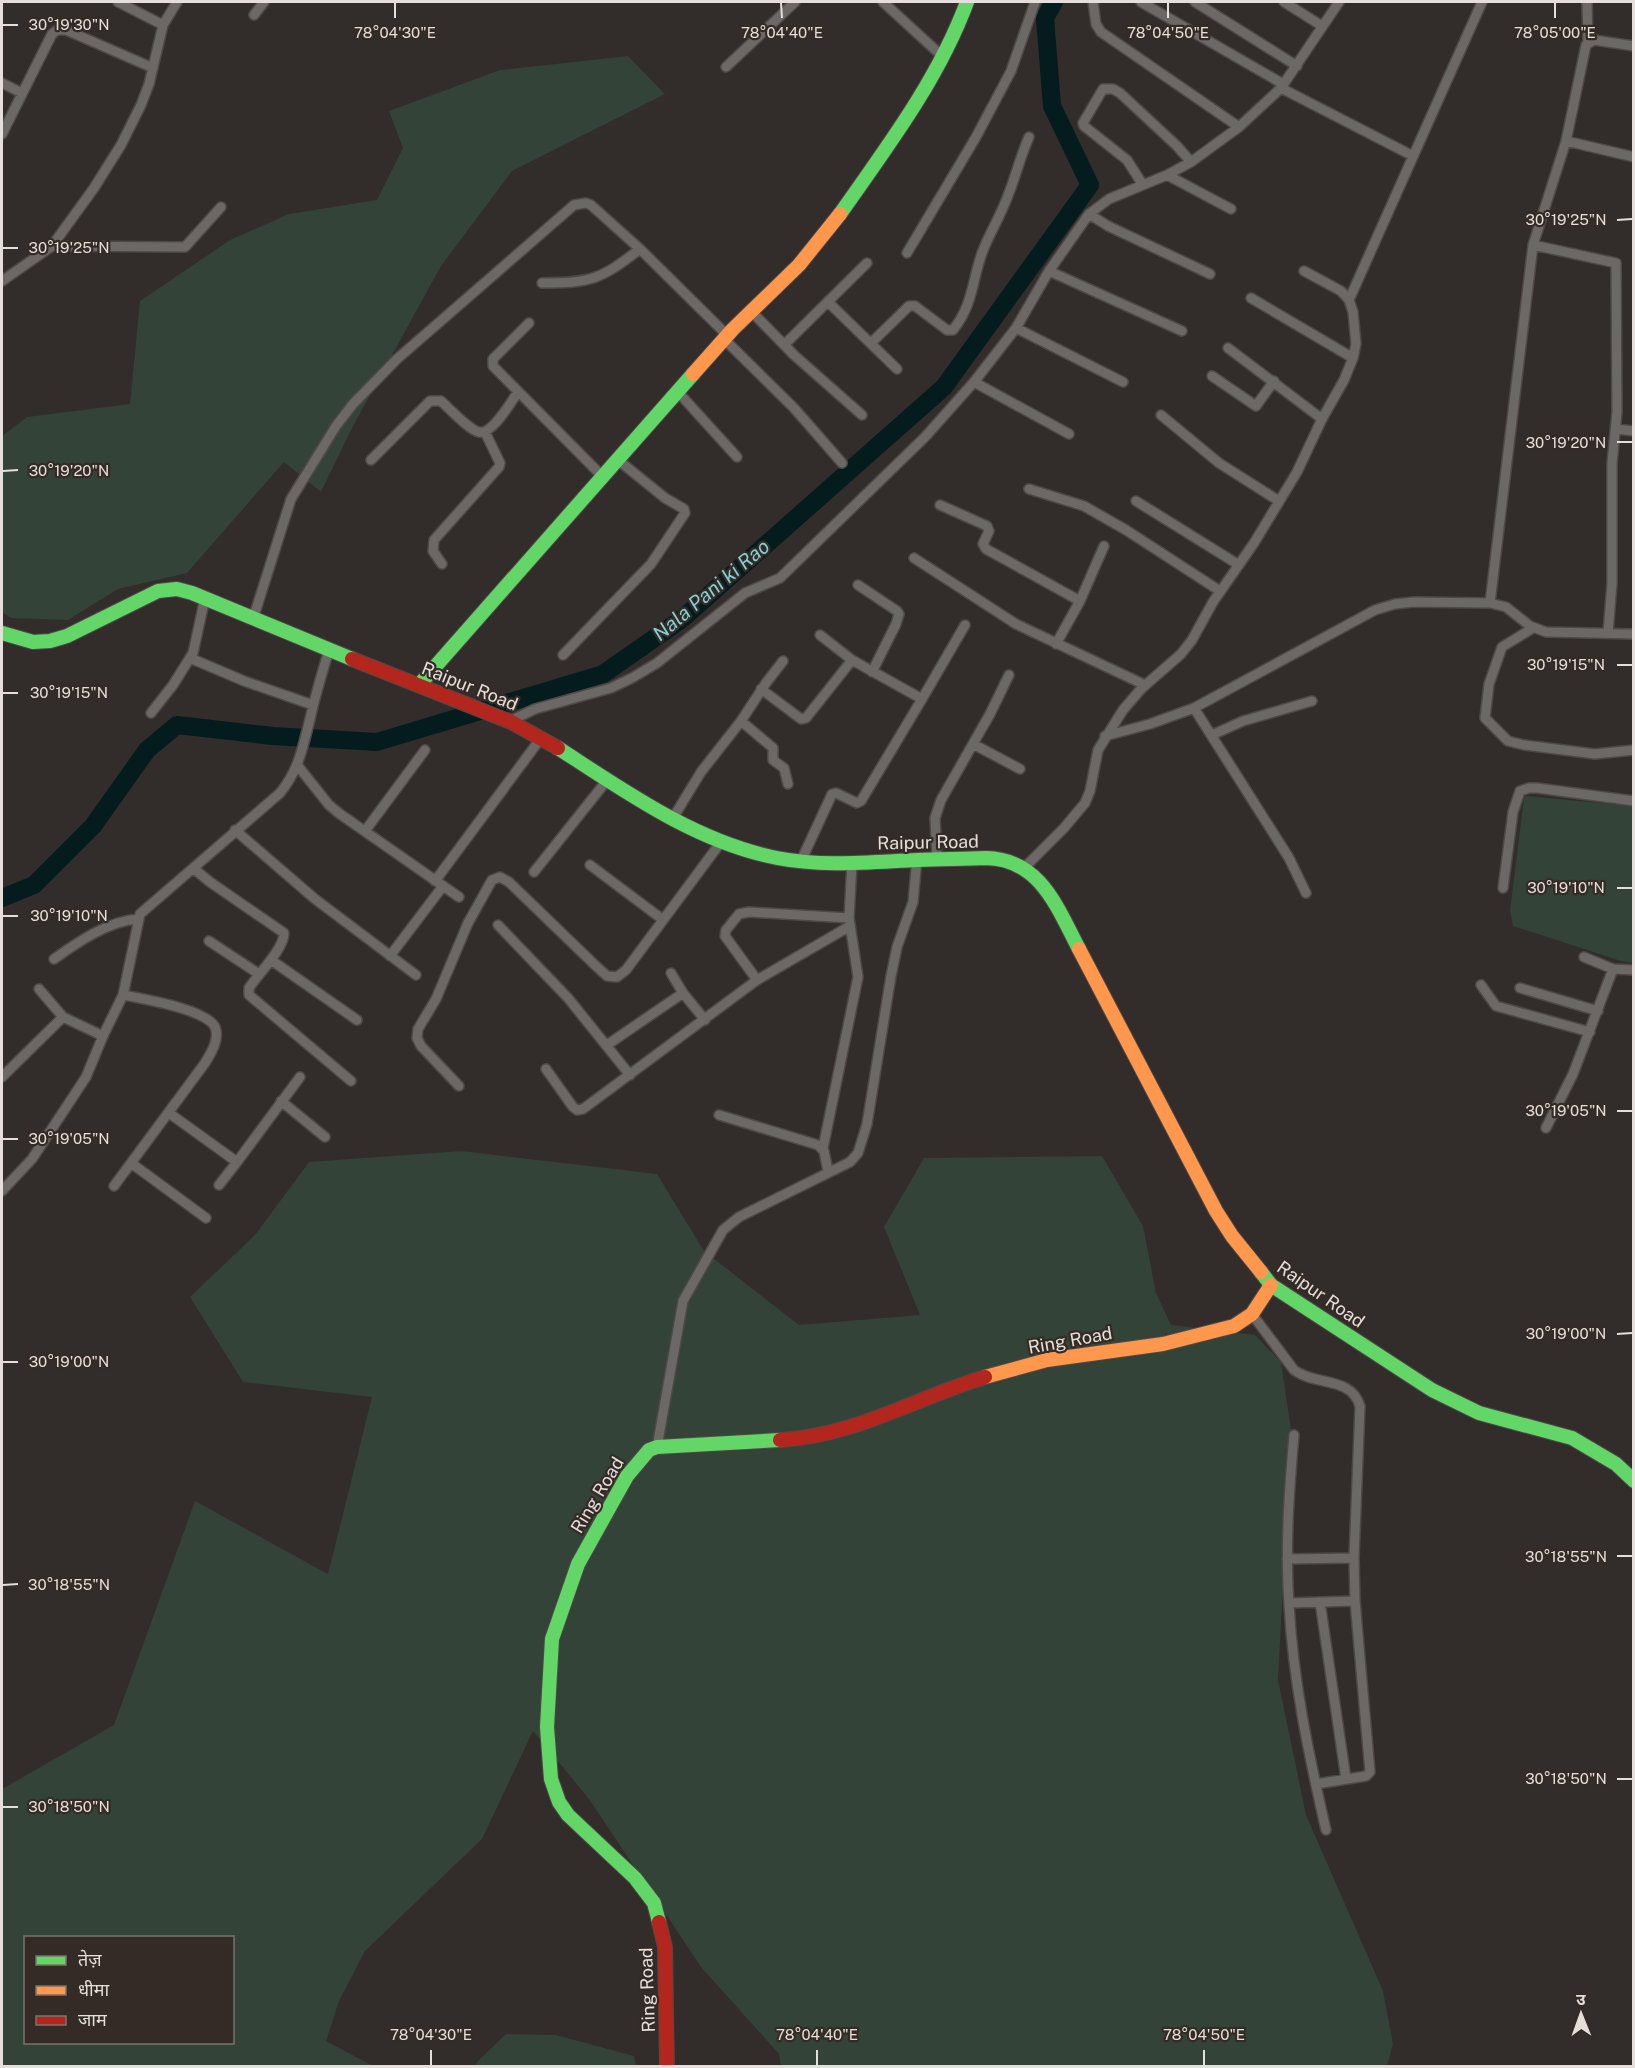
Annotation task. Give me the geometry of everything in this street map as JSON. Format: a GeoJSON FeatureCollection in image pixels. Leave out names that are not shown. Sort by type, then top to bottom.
{"type":"FeatureCollection","features":[{"type":"Feature","properties":{"kind":"street"},"geometry":{"type":"LineString","coordinates":[[118,2],[163,25]]}},
{"type":"Feature","properties":{"kind":"street"},"geometry":{"type":"LineString","coordinates":[[2,281],[52,246],[121,145],[141,105],[163,25],[177,2]]}},
{"type":"Feature","properties":{"kind":"street"},"geometry":{"type":"LineString","coordinates":[[254,15],[264,2]]}},
{"type":"Feature","properties":{"kind":"street"},"geometry":{"type":"LineString","coordinates":[[726,67],[795,2]]}},
{"type":"Feature","properties":{"kind":"street"},"geometry":{"type":"LineString","coordinates":[[883,2],[942,56]]}},
{"type":"Feature","properties":{"kind":"street"},"geometry":{"type":"LineString","coordinates":[[419,685],[725,337],[750,310],[798,266],[831,227],[914,107],[955,31],[967,2]]}},
{"type":"Feature","properties":{"kind":"street"},"geometry":{"type":"LineString","coordinates":[[907,253],[976,137],[1011,71],[1035,2]]}},
{"type":"Feature","properties":{"kind":"street"},"geometry":{"type":"LineString","coordinates":[[1093,2],[1096,24],[1101,32],[1239,127]]}},
{"type":"Feature","properties":{"kind":"street"},"geometry":{"type":"LineString","coordinates":[[1141,2],[1282,86],[1413,156]]}},
{"type":"Feature","properties":{"kind":"street"},"geometry":{"type":"LineString","coordinates":[[1195,2],[1297,66]]}},
{"type":"Feature","properties":{"kind":"street"},"geometry":{"type":"LineString","coordinates":[[1284,2],[1322,26]]}},
{"type":"Feature","properties":{"kind":"street"},"geometry":{"type":"LineString","coordinates":[[506,720],[611,688],[632,678],[657,663],[738,597],[753,588],[773,583],[780,578],[925,437],[974,382],[1016,328],[1049,271],[1089,214],[1109,199],[1167,175],[1191,162],[1239,127],[1282,86],[1339,2]]}},
{"type":"Feature","properties":{"kind":"street"},"geometry":{"type":"LineString","coordinates":[[1348,300],[1482,2]]}},
{"type":"Feature","properties":{"kind":"street"},"geometry":{"type":"LineString","coordinates":[[1490,603],[1533,245],[1566,141],[1588,42],[1587,2]]}},
{"type":"Feature","properties":{"kind":"street"},"geometry":{"type":"LineString","coordinates":[[2,134],[52,34],[57,30],[66,30],[153,68]]}},
{"type":"Feature","properties":{"kind":"street"},"geometry":{"type":"LineString","coordinates":[[1588,42],[1594,40],[1634,46]]}},
{"type":"Feature","properties":{"kind":"street"},"geometry":{"type":"LineString","coordinates":[[2,82],[22,93]]}},
{"type":"Feature","properties":{"kind":"street"},"geometry":{"type":"LineString","coordinates":[[1143,185],[1127,160],[1084,126],[1083,123],[1103,89],[1113,89],[1120,93],[1178,146],[1191,162]]}},
{"type":"Feature","properties":{"kind":"street"},"geometry":{"type":"LineString","coordinates":[[871,343],[911,306],[915,306],[947,330],[953,330],[960,321],[969,302],[982,253],[1009,194],[1029,137]]}},
{"type":"Feature","properties":{"kind":"street"},"geometry":{"type":"LineString","coordinates":[[1566,141],[1634,157]]}},
{"type":"Feature","properties":{"kind":"street"},"geometry":{"type":"LineString","coordinates":[[1167,175],[1231,209]]}},
{"type":"Feature","properties":{"kind":"street"},"geometry":{"type":"LineString","coordinates":[[253,620],[291,499],[353,404],[397,359],[574,205],[586,203],[591,205],[640,249],[794,408],[842,463]]}},
{"type":"Feature","properties":{"kind":"street"},"geometry":{"type":"LineString","coordinates":[[52,246],[185,247],[221,207]]}},
{"type":"Feature","properties":{"kind":"street"},"geometry":{"type":"LineString","coordinates":[[1089,214],[1108,226],[1210,274]]}},
{"type":"Feature","properties":{"kind":"street"},"geometry":{"type":"LineString","coordinates":[[1533,245],[1616,263],[1616,429],[1612,463],[1612,583],[1608,633]]}},
{"type":"Feature","properties":{"kind":"street"},"geometry":{"type":"LineString","coordinates":[[542,283],[578,282],[599,277],[640,249]]}},
{"type":"Feature","properties":{"kind":"street"},"geometry":{"type":"LineString","coordinates":[[784,345],[867,262]]}},
{"type":"Feature","properties":{"kind":"street"},"geometry":{"type":"LineString","coordinates":[[1049,271],[1182,331]]}},
{"type":"Feature","properties":{"kind":"street"},"geometry":{"type":"LineString","coordinates":[[1024,868],[1064,828],[1085,802],[1090,791],[1096,756],[1105,736],[1123,710],[1145,685],[1185,650],[1297,472],[1353,358],[1356,329],[1348,300],[1341,291],[1304,271]]}},
{"type":"Feature","properties":{"kind":"street"},"geometry":{"type":"LineString","coordinates":[[1251,298],[1353,358]]}},
{"type":"Feature","properties":{"kind":"street"},"geometry":{"type":"LineString","coordinates":[[828,302],[897,369]]}},
{"type":"Feature","properties":{"kind":"street"},"geometry":{"type":"LineString","coordinates":[[750,310],[784,345],[862,415]]}},
{"type":"Feature","properties":{"kind":"street"},"geometry":{"type":"LineString","coordinates":[[529,322],[492,361],[493,366],[603,477]]}},
{"type":"Feature","properties":{"kind":"street"},"geometry":{"type":"LineString","coordinates":[[1016,328],[1123,382]]}},
{"type":"Feature","properties":{"kind":"street"},"geometry":{"type":"LineString","coordinates":[[1228,348],[1322,419]]}},
{"type":"Feature","properties":{"kind":"street"},"geometry":{"type":"LineString","coordinates":[[1212,376],[1256,406],[1274,381]]}},
{"type":"Feature","properties":{"kind":"street"},"geometry":{"type":"LineString","coordinates":[[974,382],[1069,434]]}},
{"type":"Feature","properties":{"kind":"street"},"geometry":{"type":"LineString","coordinates":[[371,460],[425,406],[434,400],[441,401],[476,431],[485,432],[492,428],[518,392]]}},
{"type":"Feature","properties":{"kind":"street"},"geometry":{"type":"LineString","coordinates":[[678,392],[737,458]]}},
{"type":"Feature","properties":{"kind":"street"},"geometry":{"type":"LineString","coordinates":[[1161,415],[1219,463],[1279,501]]}},
{"type":"Feature","properties":{"kind":"street"},"geometry":{"type":"LineString","coordinates":[[1616,429],[1634,431]]}},
{"type":"Feature","properties":{"kind":"street"},"geometry":{"type":"LineString","coordinates":[[442,564],[433,551],[434,540],[499,467],[500,463],[485,432]]}},
{"type":"Feature","properties":{"kind":"street"},"geometry":{"type":"LineString","coordinates":[[563,655],[651,564],[685,513],[684,509],[665,498],[618,460]]}},
{"type":"Feature","properties":{"kind":"street"},"geometry":{"type":"LineString","coordinates":[[1029,489],[1084,506],[1126,530],[1220,591]]}},
{"type":"Feature","properties":{"kind":"street"},"geometry":{"type":"LineString","coordinates":[[1136,501],[1239,565]]}},
{"type":"Feature","properties":{"kind":"street"},"geometry":{"type":"LineString","coordinates":[[940,505],[987,526],[989,531],[983,543],[984,548],[1080,601]]}},
{"type":"Feature","properties":{"kind":"street"},"geometry":{"type":"LineString","coordinates":[[1056,644],[1080,601],[1104,546]]}},
{"type":"Feature","properties":{"kind":"street"},"geometry":{"type":"LineString","coordinates":[[914,558],[1016,624],[1145,685]]}},
{"type":"Feature","properties":{"kind":"street"},"geometry":{"type":"LineString","coordinates":[[858,585],[897,611],[898,614],[896,624],[872,672]]}},
{"type":"Feature","properties":{"kind":"street","name":"Raipur Road"},"geometry":{"type":"LineString","coordinates":[[2,633],[33,642],[50,641],[67,636],[145,596],[167,589],[177,589],[205,598],[253,620],[506,720],[541,738],[673,818],[721,842],[777,858],[801,861],[852,863],[937,858],[1008,861],[1024,868],[1041,884],[1066,924],[1216,1211],[1232,1236],[1270,1285],[1432,1390],[1479,1413],[1572,1438],[1616,1464],[1634,1481]]}},
{"type":"Feature","properties":{"kind":"street"},"geometry":{"type":"LineString","coordinates":[[151,713],[190,658],[205,598]]}},
{"type":"Feature","properties":{"kind":"street"},"geometry":{"type":"LineString","coordinates":[[1105,736],[1150,724],[1194,708],[1375,610],[1395,604],[1490,603],[1506,607],[1533,628],[1546,632],[1634,634]]}},
{"type":"Feature","properties":{"kind":"street"},"geometry":{"type":"LineString","coordinates":[[801,861],[832,794],[836,793],[857,803],[861,801],[964,625]]}},
{"type":"Feature","properties":{"kind":"street"},"geometry":{"type":"LineString","coordinates":[[1533,628],[1502,647],[1489,684],[1485,718],[1508,741],[1524,745],[1595,754],[1634,750]]}},
{"type":"Feature","properties":{"kind":"street"},"geometry":{"type":"LineString","coordinates":[[820,635],[852,660],[922,699]]}},
{"type":"Feature","properties":{"kind":"street"},"geometry":{"type":"LineString","coordinates":[[2,1191],[32,1159],[79,1091],[123,995],[138,919],[143,910],[280,793],[298,766],[329,650]]}},
{"type":"Feature","properties":{"kind":"street"},"geometry":{"type":"LineString","coordinates":[[190,658],[244,681],[314,705]]}},
{"type":"Feature","properties":{"kind":"street"},"geometry":{"type":"LineString","coordinates":[[761,689],[804,719],[852,660]]}},
{"type":"Feature","properties":{"kind":"street"},"geometry":{"type":"LineString","coordinates":[[673,818],[701,772],[741,721],[761,689],[783,661]]}},
{"type":"Feature","properties":{"kind":"street"},"geometry":{"type":"LineString","coordinates":[[937,858],[936,818],[949,785],[1009,675]]}},
{"type":"Feature","properties":{"kind":"street"},"geometry":{"type":"LineString","coordinates":[[1212,735],[1243,721],[1312,701]]}},
{"type":"Feature","properties":{"kind":"street"},"geometry":{"type":"LineString","coordinates":[[1194,708],[1289,858],[1306,892]]}},
{"type":"Feature","properties":{"kind":"street"},"geometry":{"type":"LineString","coordinates":[[741,721],[772,748],[773,760],[784,768],[788,784]]}},
{"type":"Feature","properties":{"kind":"street"},"geometry":{"type":"LineString","coordinates":[[390,957],[541,738]]}},
{"type":"Feature","properties":{"kind":"street"},"geometry":{"type":"LineString","coordinates":[[973,744],[1020,769]]}},
{"type":"Feature","properties":{"kind":"street"},"geometry":{"type":"LineString","coordinates":[[365,831],[425,750]]}},
{"type":"Feature","properties":{"kind":"street"},"geometry":{"type":"LineString","coordinates":[[298,766],[329,805],[459,897]]}},
{"type":"Feature","properties":{"kind":"street"},"geometry":{"type":"LineString","coordinates":[[534,872],[608,779]]}},
{"type":"Feature","properties":{"kind":"street"},"geometry":{"type":"LineString","coordinates":[[1503,888],[1513,812],[1520,791],[1537,788],[1634,801]]}},
{"type":"Feature","properties":{"kind":"street"},"geometry":{"type":"LineString","coordinates":[[235,830],[315,899],[416,975]]}},
{"type":"Feature","properties":{"kind":"street"},"geometry":{"type":"LineString","coordinates":[[459,1086],[421,1046],[417,1032],[436,999],[468,922],[492,880],[503,878],[517,888],[597,967],[611,977],[617,977],[626,970],[721,842]]}},
{"type":"Feature","properties":{"kind":"street"},"geometry":{"type":"LineString","coordinates":[[657,1447],[683,1301],[723,1230],[739,1216],[850,1162],[858,1153],[862,1143],[897,948],[913,902],[917,859]]}},
{"type":"Feature","properties":{"kind":"street"},"geometry":{"type":"LineString","coordinates":[[828,1171],[823,1148],[858,985],[858,966],[850,922],[852,863]]}},
{"type":"Feature","properties":{"kind":"street"},"geometry":{"type":"LineString","coordinates":[[590,865],[662,919]]}},
{"type":"Feature","properties":{"kind":"street"},"geometry":{"type":"LineString","coordinates":[[193,868],[285,935],[271,960],[249,988],[252,999],[351,1082]]}},
{"type":"Feature","properties":{"kind":"street"},"geometry":{"type":"LineString","coordinates":[[757,980],[726,939],[726,930],[737,916],[749,912],[850,922]]}},
{"type":"Feature","properties":{"kind":"street"},"geometry":{"type":"LineString","coordinates":[[54,959],[113,925],[138,919]]}},
{"type":"Feature","properties":{"kind":"street"},"geometry":{"type":"LineString","coordinates":[[546,1069],[573,1107],[578,1110],[583,1109],[757,980],[850,922]]}},
{"type":"Feature","properties":{"kind":"street"},"geometry":{"type":"LineString","coordinates":[[498,925],[568,998],[630,1075]]}},
{"type":"Feature","properties":{"kind":"street"},"geometry":{"type":"LineString","coordinates":[[209,941],[259,974]]}},
{"type":"Feature","properties":{"kind":"street"},"geometry":{"type":"LineString","coordinates":[[1584,957],[1613,969],[1634,970]]}},
{"type":"Feature","properties":{"kind":"street"},"geometry":{"type":"LineString","coordinates":[[271,960],[357,1020]]}},
{"type":"Feature","properties":{"kind":"street"},"geometry":{"type":"LineString","coordinates":[[1546,1128],[1573,1074],[1613,969]]}},
{"type":"Feature","properties":{"kind":"street"},"geometry":{"type":"LineString","coordinates":[[671,973],[683,993],[705,1020]]}},
{"type":"Feature","properties":{"kind":"street"},"geometry":{"type":"LineString","coordinates":[[1481,985],[1496,1005],[1590,1032]]}},
{"type":"Feature","properties":{"kind":"street"},"geometry":{"type":"LineString","coordinates":[[1520,988],[1598,1011]]}},
{"type":"Feature","properties":{"kind":"street"},"geometry":{"type":"LineString","coordinates":[[39,989],[63,1017],[103,1036]]}},
{"type":"Feature","properties":{"kind":"street"},"geometry":{"type":"LineString","coordinates":[[607,1045],[683,993]]}},
{"type":"Feature","properties":{"kind":"street"},"geometry":{"type":"LineString","coordinates":[[114,1186],[205,1063],[213,1049],[216,1033],[215,1028],[205,1018],[193,1012],[123,995]]}},
{"type":"Feature","properties":{"kind":"street"},"geometry":{"type":"LineString","coordinates":[[2,1077],[63,1017]]}},
{"type":"Feature","properties":{"kind":"street"},"geometry":{"type":"LineString","coordinates":[[219,1185],[300,1077]]}},
{"type":"Feature","properties":{"kind":"street"},"geometry":{"type":"LineString","coordinates":[[281,1101],[325,1137]]}},
{"type":"Feature","properties":{"kind":"street"},"geometry":{"type":"LineString","coordinates":[[169,1113],[237,1162]]}},
{"type":"Feature","properties":{"kind":"street"},"geometry":{"type":"LineString","coordinates":[[719,1115],[814,1143],[823,1148]]}},
{"type":"Feature","properties":{"kind":"street"},"geometry":{"type":"LineString","coordinates":[[131,1163],[206,1218]]}},
{"type":"Feature","properties":{"kind":"street","name":"Ring Road"},"geometry":{"type":"LineString","coordinates":[[667,2067],[665,1947],[654,1903],[635,1878],[567,1815],[559,1802],[551,1779],[547,1727],[552,1639],[578,1564],[627,1476],[649,1450],[657,1447],[795,1439],[840,1431],[870,1422],[946,1389],[1009,1370],[1047,1360],[1163,1344],[1234,1326],[1252,1314],[1270,1285]]}},
{"type":"Feature","properties":{"kind":"street"},"geometry":{"type":"LineString","coordinates":[[1252,1314],[1294,1370],[1302,1376],[1346,1387],[1357,1398],[1360,1406],[1354,1558],[1355,1601],[1370,1772],[1366,1776],[1316,1784]]}},
{"type":"Feature","properties":{"kind":"street"},"geometry":{"type":"LineString","coordinates":[[1294,1435],[1287,1559],[1289,1604],[1298,1688],[1326,1830]]}},
{"type":"Feature","properties":{"kind":"street"},"geometry":{"type":"LineString","coordinates":[[1287,1559],[1354,1558]]}},
{"type":"Feature","properties":{"kind":"street"},"geometry":{"type":"LineString","coordinates":[[1289,1604],[1355,1601]]}},
{"type":"Feature","properties":{"kind":"street"},"geometry":{"type":"LineString","coordinates":[[1320,1602],[1346,1779]]}},
{"type":"Feature","properties":{"kind":"green space"},"geometry":{"type":"Polygon","coordinates":[[[628,56],[665,94],[512,171],[441,266],[353,426],[321,492],[284,462],[187,573],[118,589],[68,620],[11,618],[2,612],[2,436],[27,417],[130,404],[140,301],[230,240],[289,214],[377,200],[403,148],[389,111],[500,70],[628,56]]]}},
{"type":"Feature","properties":{"kind":"green space"},"geometry":{"type":"Polygon","coordinates":[[[1526,796],[1633,806],[1633,963],[1513,926],[1510,910],[1526,796]]]}},
{"type":"Feature","properties":{"kind":"green space"},"geometry":{"type":"Polygon","coordinates":[[[461,1151],[657,1174],[704,1251],[799,1325],[920,1315],[884,1227],[924,1158],[1102,1156],[1143,1226],[1156,1293],[1171,1325],[1255,1335],[1281,1362],[1291,1430],[1278,1680],[1306,1815],[1383,1991],[1393,2044],[1387,2066],[781,2066],[779,2054],[701,1967],[589,1799],[533,1731],[482,1839],[365,1951],[339,2001],[326,2041],[373,2066],[2,2066],[2,1789],[114,1725],[195,1501],[328,1574],[372,1397],[243,1382],[190,1297],[255,1235],[309,1162],[461,1151]]]}},
{"type":"Feature","properties":{"kind":"green space"},"geometry":{"type":"Polygon","coordinates":[[[506,2034],[556,2035],[634,2056],[636,2066],[475,2066],[506,2034]]]}},
{"type":"Feature","properties":{"kind":"waterway","name":"Nala Pani ki Rao"},"geometry":{"type":"LineString","coordinates":[[2,898],[34,885],[93,826],[147,750],[177,725],[273,736],[377,742],[603,674],[682,619],[944,387],[1090,185],[1052,106],[1045,18],[1054,2]]}},
{"type":"Feature","properties":{"kind":"traffic: fast"},"geometry":{"type":"LineString","coordinates":[[840,214],[926,86],[942,59],[967,2]]}},
{"type":"Feature","properties":{"kind":"traffic: fast"},"geometry":{"type":"LineString","coordinates":[[419,685],[693,374]]}},
{"type":"Feature","properties":{"kind":"traffic: fast"},"geometry":{"type":"LineString","coordinates":[[2,633],[33,642],[50,641],[67,636],[158,591],[177,589],[192,593],[352,659]]}},
{"type":"Feature","properties":{"kind":"traffic: fast"},"geometry":{"type":"LineString","coordinates":[[558,748],[636,798],[690,828],[718,840],[777,858],[829,863],[986,858],[1005,860],[1033,876],[1044,888],[1063,917],[1079,949]]}},
{"type":"Feature","properties":{"kind":"traffic: fast"},"geometry":{"type":"LineString","coordinates":[[1261,1272],[1271,1285],[1432,1390],[1479,1413],[1572,1438],[1616,1464],[1634,1481]]}},
{"type":"Feature","properties":{"kind":"traffic: fast"},"geometry":{"type":"LineString","coordinates":[[659,1922],[654,1903],[635,1878],[568,1815],[559,1802],[551,1779],[547,1727],[552,1639],[578,1564],[627,1476],[649,1450],[657,1447],[780,1440]]}},
{"type":"Feature","properties":{"kind":"traffic: slow"},"geometry":{"type":"LineString","coordinates":[[693,374],[733,329],[799,265],[840,214]]}},
{"type":"Feature","properties":{"kind":"traffic: slow"},"geometry":{"type":"LineString","coordinates":[[1079,949],[1216,1211],[1232,1236],[1261,1272]]}},
{"type":"Feature","properties":{"kind":"traffic: slow"},"geometry":{"type":"LineString","coordinates":[[985,1377],[1047,1360],[1163,1344],[1234,1326],[1252,1314],[1271,1285]]}},
{"type":"Feature","properties":{"kind":"traffic: jam"},"geometry":{"type":"LineString","coordinates":[[352,659],[511,722],[558,748]]}},
{"type":"Feature","properties":{"kind":"traffic: jam"},"geometry":{"type":"LineString","coordinates":[[780,1440],[807,1437],[859,1424],[985,1377]]}},
{"type":"Feature","properties":{"kind":"traffic: jam"},"geometry":{"type":"LineString","coordinates":[[659,1922],[665,1947],[667,2066]]}}]}
